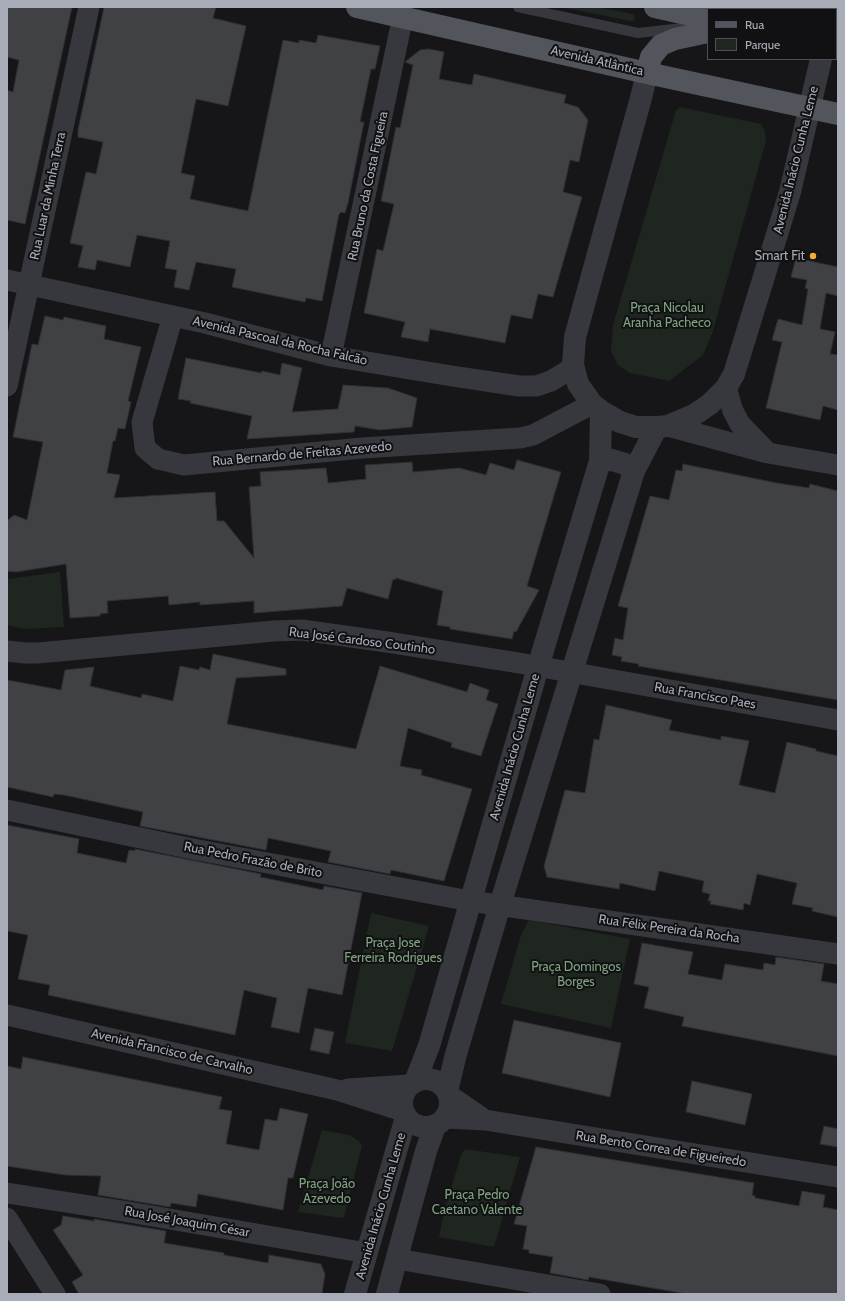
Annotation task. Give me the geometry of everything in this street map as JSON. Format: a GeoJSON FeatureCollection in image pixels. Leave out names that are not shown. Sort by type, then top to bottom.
{"type":"FeatureCollection","features":[{"type":"Feature","properties":{"kind":"main road","name":"Avenida Atlântica"},"geometry":{"type":"LineString","coordinates":[[357,7],[403,16],[647,73],[838,114]]}},
{"type":"Feature","properties":{"kind":"main road"},"geometry":{"type":"LineString","coordinates":[[658,7],[707,19]]}},
{"type":"Feature","properties":{"kind":"main road"},"geometry":{"type":"LineString","coordinates":[[647,73],[651,57],[661,45],[676,39],[707,32]]}},
{"type":"Feature","properties":{"kind":"street","name":"Rua Luar da Minha Terra"},"geometry":{"type":"LineString","coordinates":[[7,386],[89,7]]}},
{"type":"Feature","properties":{"kind":"street","name":"Rua Bruno da Costa Figueira"},"geometry":{"type":"LineString","coordinates":[[331,356],[403,16]]}},
{"type":"Feature","properties":{"kind":"street","name":"Avenida Inácio Cunha Leme"},"geometry":{"type":"LineString","coordinates":[[576,376],[596,407],[620,422],[636,426],[662,426],[694,415],[710,404],[726,388],[734,374],[743,351],[790,192],[821,60]]}},
{"type":"Feature","properties":{"kind":"street"},"geometry":{"type":"LineString","coordinates":[[576,376],[575,337],[642,98],[647,73]]}},
{"type":"Feature","properties":{"kind":"street","name":"Avenida Pascoal da Rocha Falcão"},"geometry":{"type":"LineString","coordinates":[[7,280],[173,316],[331,356],[519,386],[536,386],[551,381],[576,376]]}},
{"type":"Feature","properties":{"kind":"street","name":"Rua Bernardo de Freitas Azevedo"},"geometry":{"type":"LineString","coordinates":[[173,316],[142,422],[145,448],[158,459],[184,465],[362,448],[520,438],[533,435],[596,407]]}},
{"type":"Feature","properties":{"kind":"street"},"geometry":{"type":"LineString","coordinates":[[726,388],[733,411],[740,424],[754,441],[768,453]]}},
{"type":"Feature","properties":{"kind":"street","name":"Avenida Inácio Cunha Leme"},"geometry":{"type":"LineString","coordinates":[[412,1083],[429,1046],[538,667],[600,461],[596,407]]}},
{"type":"Feature","properties":{"kind":"street"},"geometry":{"type":"LineString","coordinates":[[387,1294],[426,1151],[450,1108],[449,1093],[456,1054],[500,905],[634,471],[662,426],[768,453],[838,465]]}},
{"type":"Feature","properties":{"kind":"street"},"geometry":{"type":"LineString","coordinates":[[600,461],[612,460],[625,464],[634,471]]}},
{"type":"Feature","properties":{"kind":"street","name":"Rua José Cardoso Coutinho"},"geometry":{"type":"LineString","coordinates":[[7,651],[25,653],[274,631],[302,630],[387,642],[538,667],[571,674]]}},
{"type":"Feature","properties":{"kind":"street","name":"Rua Francisco Paes"},"geometry":{"type":"LineString","coordinates":[[571,674],[838,720]]}},
{"type":"Feature","properties":{"kind":"street","name":"Rua Pedro Frazão de Brito"},"geometry":{"type":"LineString","coordinates":[[7,810],[194,849],[470,901],[500,905]]}},
{"type":"Feature","properties":{"kind":"street","name":"Rua Félix Pereira da Rocha"},"geometry":{"type":"LineString","coordinates":[[500,905],[838,954]]}},
{"type":"Feature","properties":{"kind":"street","name":"Avenida Francisco de Carvalho"},"geometry":{"type":"LineString","coordinates":[[7,1015],[337,1090],[404,1114]]}},
{"type":"Feature","properties":{"kind":"street"},"geometry":{"type":"LineString","coordinates":[[441,1122],[423,1127],[412,1123],[404,1114],[403,1097],[412,1083],[432,1079],[443,1085],[449,1093]]}},
{"type":"Feature","properties":{"kind":"street","name":"Avenida Francisco de Carvalho"},"geometry":{"type":"LineString","coordinates":[[337,1090],[412,1083]]}},
{"type":"Feature","properties":{"kind":"street","name":"Rua Bento Correa de Figueiredo"},"geometry":{"type":"LineString","coordinates":[[449,1093],[485,1120]]}},
{"type":"Feature","properties":{"kind":"street","name":"Avenida Inácio Cunha Leme"},"geometry":{"type":"LineString","coordinates":[[355,1294],[404,1114]]}},
{"type":"Feature","properties":{"kind":"street","name":"Rua Bento Correa de Figueiredo"},"geometry":{"type":"LineString","coordinates":[[441,1122],[485,1120],[838,1177]]}},
{"type":"Feature","properties":{"kind":"street","name":"Rua José Joaquim César"},"geometry":{"type":"LineString","coordinates":[[7,1193],[137,1213],[367,1253]]}},
{"type":"Feature","properties":{"kind":"street"},"geometry":{"type":"LineString","coordinates":[[7,1218],[55,1294]]}},
{"type":"Feature","properties":{"kind":"street"},"geometry":{"type":"LineString","coordinates":[[397,1259],[600,1294]]}},
{"type":"Feature","properties":{"kind":"lane"},"geometry":{"type":"LineString","coordinates":[[518,7],[638,32],[707,25]]}},
{"type":"Feature","properties":{"kind":"green space"},"geometry":{"type":"Polygon","coordinates":[[[561,7],[596,7],[633,14],[635,17],[634,21],[631,21],[561,7]]]}},
{"type":"Feature","properties":{"kind":"green space","name":"Praça Nicolau Aranha Pacheco"},"geometry":{"type":"Polygon","coordinates":[[[680,107],[761,124],[765,131],[766,141],[712,334],[703,355],[669,381],[630,373],[618,365],[611,351],[613,325],[676,110],[680,107]]]}},
{"type":"Feature","properties":{"kind":"green space"},"geometry":{"type":"Polygon","coordinates":[[[60,572],[64,627],[24,629],[7,625],[7,579],[60,572]]]}},
{"type":"Feature","properties":{"kind":"green space","name":"Praça Jose Ferreira Rodrigues"},"geometry":{"type":"Polygon","coordinates":[[[371,913],[429,926],[392,1051],[345,1043],[371,913]]]}},
{"type":"Feature","properties":{"kind":"green space","name":"Praça Domingos Borges"},"geometry":{"type":"Polygon","coordinates":[[[529,920],[630,939],[611,1028],[501,1004],[521,935],[529,920]]]}},
{"type":"Feature","properties":{"kind":"green space","name":"Praça João Azevedo"},"geometry":{"type":"Polygon","coordinates":[[[322,1130],[349,1135],[359,1141],[362,1146],[344,1217],[342,1218],[298,1212],[322,1130]]]}},
{"type":"Feature","properties":{"kind":"green space","name":"Praça Pedro Caetano Valente"},"geometry":{"type":"Polygon","coordinates":[[[465,1149],[520,1157],[494,1247],[439,1237],[444,1211],[461,1155],[465,1149]]]}},
{"type":"Feature","properties":{"kind":"building"},"geometry":{"type":"Polygon","coordinates":[[[7,7],[72,7],[25,224],[7,220],[7,90],[13,92],[19,60],[7,57],[7,7]]]}},
{"type":"Feature","properties":{"kind":"building"},"geometry":{"type":"Polygon","coordinates":[[[104,7],[216,7],[213,18],[246,26],[228,106],[196,99],[181,173],[195,176],[190,199],[248,211],[283,40],[299,43],[299,40],[316,43],[318,35],[380,46],[375,69],[371,69],[360,122],[364,122],[348,203],[345,213],[341,212],[339,214],[322,301],[306,298],[305,302],[232,287],[236,269],[196,262],[189,290],[174,287],[177,270],[165,268],[170,241],[137,235],[130,267],[97,260],[95,270],[78,267],[83,246],[70,243],[86,172],[96,174],[103,142],[78,137],[78,130],[104,7]]]}},
{"type":"Feature","properties":{"kind":"building"},"geometry":{"type":"Polygon","coordinates":[[[429,49],[444,52],[439,79],[472,85],[474,74],[566,95],[564,103],[578,107],[588,120],[579,162],[570,160],[563,192],[582,197],[553,297],[538,294],[532,319],[511,315],[505,343],[430,329],[428,342],[401,337],[405,322],[364,313],[377,249],[383,251],[394,204],[381,201],[396,127],[400,128],[413,65],[405,62],[420,50],[429,49]]]}},
{"type":"Feature","properties":{"kind":"building"},"geometry":{"type":"Polygon","coordinates":[[[796,258],[838,267],[838,296],[826,293],[820,329],[835,332],[830,354],[838,355],[838,410],[823,406],[820,420],[766,408],[782,342],[772,340],[778,319],[802,325],[808,289],[805,288],[807,280],[791,277],[796,258]]]}},
{"type":"Feature","properties":{"kind":"building"},"geometry":{"type":"Polygon","coordinates":[[[45,316],[63,320],[64,317],[106,326],[104,339],[141,347],[128,401],[131,402],[125,429],[118,428],[115,441],[113,441],[107,473],[120,475],[114,498],[215,492],[217,521],[224,521],[254,558],[249,487],[261,486],[260,472],[326,468],[328,483],[366,479],[365,465],[412,462],[413,472],[459,468],[486,475],[490,463],[514,470],[517,460],[561,472],[527,586],[539,590],[516,632],[514,631],[512,639],[450,629],[450,627],[437,625],[443,591],[396,578],[395,580],[393,579],[388,599],[347,588],[342,606],[254,613],[254,601],[200,605],[200,602],[169,605],[168,596],[107,601],[108,613],[100,614],[100,616],[70,618],[66,564],[16,572],[7,571],[7,521],[14,515],[27,520],[43,442],[13,437],[32,344],[38,345],[45,316]]]}},
{"type":"Feature","properties":{"kind":"building"},"geometry":{"type":"Polygon","coordinates":[[[186,358],[261,373],[262,371],[280,375],[282,363],[302,368],[292,412],[338,409],[343,385],[388,388],[417,398],[412,427],[380,430],[355,426],[354,432],[247,439],[252,416],[190,403],[191,401],[178,399],[186,358]]]}},
{"type":"Feature","properties":{"kind":"building"},"geometry":{"type":"Polygon","coordinates":[[[683,464],[777,483],[809,488],[810,484],[838,491],[838,700],[638,666],[639,664],[621,661],[622,657],[612,655],[615,638],[623,640],[628,608],[618,606],[650,496],[669,500],[676,470],[682,471],[683,464]]]}},
{"type":"Feature","properties":{"kind":"building"},"geometry":{"type":"Polygon","coordinates":[[[213,654],[286,669],[286,675],[236,678],[227,724],[356,749],[380,666],[467,692],[470,683],[489,690],[486,700],[498,704],[481,756],[451,747],[452,743],[408,728],[400,766],[422,770],[421,775],[472,789],[444,881],[391,870],[390,874],[328,862],[331,851],[268,838],[266,850],[140,826],[143,812],[64,795],[54,794],[53,797],[7,787],[7,680],[61,690],[65,670],[94,667],[90,686],[141,698],[142,694],[173,701],[180,666],[199,670],[200,667],[210,670],[213,654]]]}},
{"type":"Feature","properties":{"kind":"building"},"geometry":{"type":"Polygon","coordinates":[[[606,705],[672,720],[669,730],[721,740],[721,736],[749,741],[739,785],[775,793],[787,742],[838,756],[838,917],[812,911],[813,908],[792,904],[797,883],[757,874],[750,905],[744,903],[743,910],[710,904],[711,901],[708,901],[710,894],[702,892],[704,881],[659,871],[655,891],[620,883],[619,889],[547,877],[544,866],[565,790],[585,793],[594,739],[599,740],[606,705]]]}},
{"type":"Feature","properties":{"kind":"building"},"geometry":{"type":"Polygon","coordinates":[[[7,825],[79,839],[77,853],[126,863],[129,850],[135,851],[135,849],[261,874],[260,877],[323,890],[324,886],[362,893],[342,995],[308,988],[299,1033],[271,1027],[277,998],[244,990],[235,1035],[48,995],[50,985],[18,979],[28,935],[7,931],[7,825]]]}},
{"type":"Feature","properties":{"kind":"building"},"geometry":{"type":"Polygon","coordinates":[[[642,943],[693,952],[688,974],[722,980],[725,964],[763,970],[764,963],[775,965],[776,957],[824,964],[821,981],[838,984],[838,1056],[682,1026],[684,1017],[644,1008],[649,987],[634,984],[642,943]]]}},
{"type":"Feature","properties":{"kind":"building"},"geometry":{"type":"Polygon","coordinates":[[[514,1020],[621,1043],[610,1097],[502,1073],[514,1020]]]}},
{"type":"Feature","properties":{"kind":"building"},"geometry":{"type":"Polygon","coordinates":[[[315,1028],[334,1032],[329,1054],[310,1050],[315,1028]]]}},
{"type":"Feature","properties":{"kind":"building"},"geometry":{"type":"Polygon","coordinates":[[[23,1057],[222,1097],[219,1109],[232,1111],[226,1144],[259,1150],[265,1119],[277,1121],[280,1108],[308,1114],[293,1178],[288,1178],[283,1210],[198,1194],[196,1207],[171,1203],[170,1207],[98,1195],[101,1176],[65,1175],[7,1166],[7,1066],[21,1069],[23,1057]]]}},
{"type":"Feature","properties":{"kind":"building"},"geometry":{"type":"Polygon","coordinates":[[[692,1081],[752,1094],[745,1125],[686,1112],[692,1081]]]}},
{"type":"Feature","properties":{"kind":"building"},"geometry":{"type":"Polygon","coordinates":[[[824,1126],[838,1129],[838,1147],[820,1144],[824,1126]]]}},
{"type":"Feature","properties":{"kind":"building"},"geometry":{"type":"Polygon","coordinates":[[[536,1147],[754,1183],[752,1195],[755,1196],[755,1198],[799,1206],[802,1191],[825,1195],[823,1207],[838,1210],[838,1294],[687,1294],[589,1277],[588,1280],[550,1273],[553,1257],[529,1253],[529,1250],[523,1249],[527,1226],[514,1224],[536,1147]]]}},
{"type":"Feature","properties":{"kind":"building"},"geometry":{"type":"Polygon","coordinates":[[[63,1216],[94,1221],[94,1219],[166,1231],[164,1243],[224,1253],[224,1255],[268,1263],[269,1255],[321,1264],[325,1274],[322,1294],[79,1294],[72,1282],[83,1275],[53,1230],[61,1225],[63,1216]]]}},
{"type":"Feature","properties":{"kind":"place","name":"Smart Fit"},"geometry":{"type":"Point","coordinates":[813,256]}}]}
